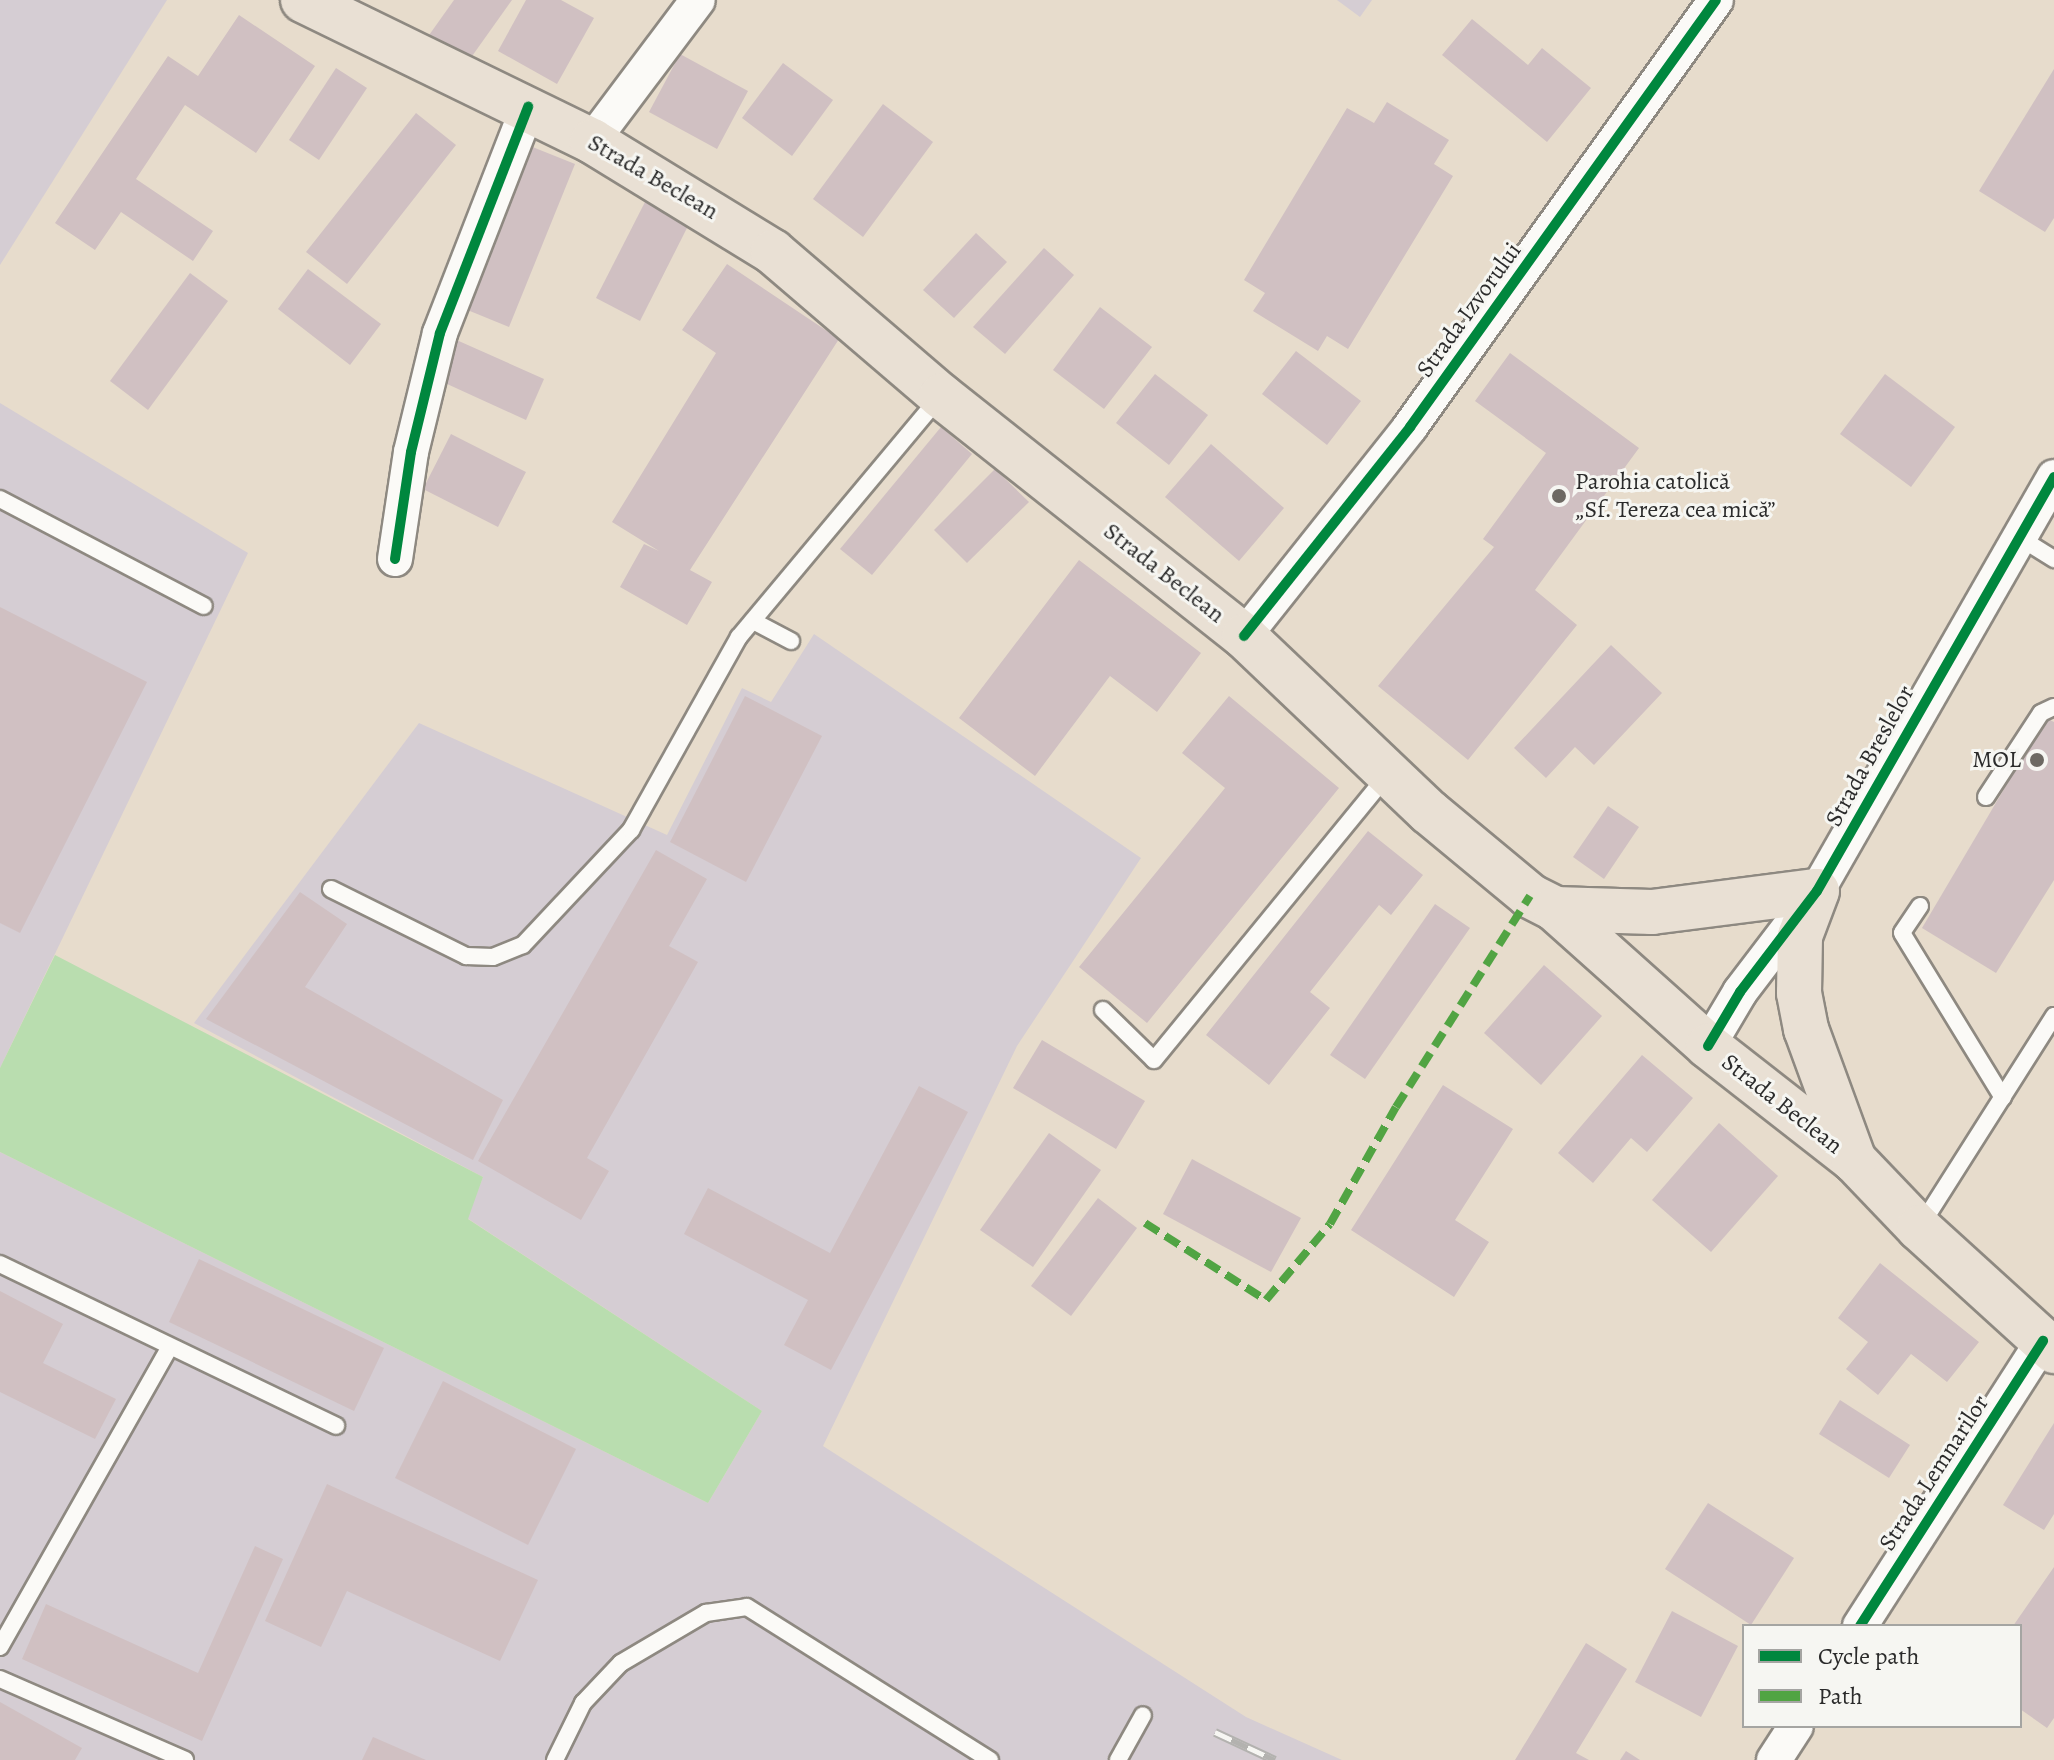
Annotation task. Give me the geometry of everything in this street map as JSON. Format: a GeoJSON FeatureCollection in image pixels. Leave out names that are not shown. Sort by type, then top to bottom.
{"type":"FeatureCollection","features":[{"type":"Feature","properties":{"kind":"main road","name":"Strada Beclean"},"geometry":{"type":"LineString","coordinates":[[303,0],[528,107],[592,141],[773,252],[941,396],[1244,636],[1388,774],[1507,877],[1555,909],[1708,1046],[1854,1160],[1919,1228],[2048,1346]]}},
{"type":"Feature","properties":{"kind":"main road"},"geometry":{"type":"LineString","coordinates":[[1555,909],[1652,912],[1817,891],[1800,936],[1799,993],[1806,1029],[1854,1160]]}},
{"type":"Feature","properties":{"kind":"street"},"geometry":{"type":"LineString","coordinates":[[592,141],[698,0]]}},
{"type":"Feature","properties":{"kind":"street","name":"Strada Izvorului"},"geometry":{"type":"LineString","coordinates":[[1244,636],[1410,427],[1716,0]]}},
{"type":"Feature","properties":{"kind":"street"},"geometry":{"type":"LineString","coordinates":[[395,559],[411,452],[440,333],[528,107]]}},
{"type":"Feature","properties":{"kind":"street","name":"Strada Breslelor"},"geometry":{"type":"LineString","coordinates":[[1708,1046],[1740,992],[1817,891],[2017,536],[2054,477]]}},
{"type":"Feature","properties":{"kind":"street","name":"Strada Lemnarilor"},"geometry":{"type":"LineString","coordinates":[[1861,1624],[2048,1346]]}},
{"type":"Feature","properties":{"kind":"street"},"geometry":{"type":"LineString","coordinates":[[1774,1760],[1795,1728]]}},
{"type":"Feature","properties":{"kind":"lane"},"geometry":{"type":"LineString","coordinates":[[331,889],[466,956],[493,957],[523,945],[631,830],[753,621],[941,396]]}},
{"type":"Feature","properties":{"kind":"lane"},"geometry":{"type":"LineString","coordinates":[[0,499],[204,606]]}},
{"type":"Feature","properties":{"kind":"lane"},"geometry":{"type":"LineString","coordinates":[[2017,536],[2054,559]]}},
{"type":"Feature","properties":{"kind":"lane"},"geometry":{"type":"LineString","coordinates":[[753,621],[791,641]]}},
{"type":"Feature","properties":{"kind":"lane"},"geometry":{"type":"LineString","coordinates":[[1986,797],[2041,713],[2054,707]]}},
{"type":"Feature","properties":{"kind":"lane"},"geometry":{"type":"LineString","coordinates":[[1103,1010],[1154,1060],[1388,774]]}},
{"type":"Feature","properties":{"kind":"lane"},"geometry":{"type":"LineString","coordinates":[[1920,906],[1902,933],[2003,1098]]}},
{"type":"Feature","properties":{"kind":"lane"},"geometry":{"type":"LineString","coordinates":[[1919,1228],[2054,1016]]}},
{"type":"Feature","properties":{"kind":"lane"},"geometry":{"type":"LineString","coordinates":[[0,1264],[336,1426]]}},
{"type":"Feature","properties":{"kind":"lane"},"geometry":{"type":"LineString","coordinates":[[0,1647],[169,1348]]}},
{"type":"Feature","properties":{"kind":"lane"},"geometry":{"type":"LineString","coordinates":[[555,1760],[583,1703],[621,1663],[706,1613],[747,1607],[990,1760]]}},
{"type":"Feature","properties":{"kind":"lane"},"geometry":{"type":"LineString","coordinates":[[0,1679],[185,1760]]}},
{"type":"Feature","properties":{"kind":"lane"},"geometry":{"type":"LineString","coordinates":[[1118,1760],[1143,1715]]}},
{"type":"Feature","properties":{"kind":"shaded area"},"geometry":{"type":"Polygon","coordinates":[[[0,0],[167,0],[0,265],[0,0]]]}},
{"type":"Feature","properties":{"kind":"shaded area"},"geometry":{"type":"Polygon","coordinates":[[[1337,0],[1372,0],[1360,17],[1337,0]]]}},
{"type":"Feature","properties":{"kind":"shaded area"},"geometry":{"type":"Polygon","coordinates":[[[0,403],[248,553],[0,1068],[0,403]]]}},
{"type":"Feature","properties":{"kind":"shaded area"},"geometry":{"type":"Polygon","coordinates":[[[814,634],[1141,858],[1017,1046],[823,1446],[1246,1717],[1342,1760],[0,1760],[0,1152],[708,1503],[762,1411],[467,1218],[483,1177],[194,1023],[419,723],[667,835],[742,688],[771,702],[814,634]]]}},
{"type":"Feature","properties":{"kind":"green space"},"geometry":{"type":"Polygon","coordinates":[[[55,955],[483,1177],[468,1219],[762,1411],[708,1503],[0,1152],[0,1068],[55,955]]]}},
{"type":"Feature","properties":{"kind":"building"},"geometry":{"type":"Polygon","coordinates":[[[454,0],[512,0],[465,66],[427,38],[454,0]]]}},
{"type":"Feature","properties":{"kind":"building"},"geometry":{"type":"Polygon","coordinates":[[[526,0],[561,0],[594,18],[557,84],[498,51],[526,0]]]}},
{"type":"Feature","properties":{"kind":"building"},"geometry":{"type":"Polygon","coordinates":[[[239,15],[315,66],[256,153],[185,105],[136,179],[213,231],[193,261],[121,212],[95,250],[55,223],[168,56],[198,76],[239,15]]]}},
{"type":"Feature","properties":{"kind":"building"},"geometry":{"type":"Polygon","coordinates":[[[1472,19],[1528,65],[1542,48],[1591,88],[1547,142],[1442,55],[1472,19]]]}},
{"type":"Feature","properties":{"kind":"building"},"geometry":{"type":"Polygon","coordinates":[[[680,54],[748,91],[717,149],[649,112],[680,54]]]}},
{"type":"Feature","properties":{"kind":"building"},"geometry":{"type":"Polygon","coordinates":[[[783,63],[833,100],[792,156],[742,118],[783,63]]]}},
{"type":"Feature","properties":{"kind":"building"},"geometry":{"type":"Polygon","coordinates":[[[336,68],[367,88],[319,160],[289,140],[336,68]]]}},
{"type":"Feature","properties":{"kind":"building"},"geometry":{"type":"Polygon","coordinates":[[[2054,69],[2054,218],[2045,232],[1979,191],[2054,69]]]}},
{"type":"Feature","properties":{"kind":"building"},"geometry":{"type":"Polygon","coordinates":[[[1387,102],[1449,140],[1434,164],[1453,176],[1348,349],[1327,336],[1318,351],[1253,311],[1265,293],[1244,280],[1347,108],[1374,123],[1387,102]]]}},
{"type":"Feature","properties":{"kind":"building"},"geometry":{"type":"Polygon","coordinates":[[[883,104],[933,142],[863,237],[813,199],[883,104]]]}},
{"type":"Feature","properties":{"kind":"building"},"geometry":{"type":"Polygon","coordinates":[[[416,113],[456,145],[347,284],[306,252],[416,113]]]}},
{"type":"Feature","properties":{"kind":"building"},"geometry":{"type":"Polygon","coordinates":[[[530,146],[575,164],[509,327],[465,309],[530,146]]]}},
{"type":"Feature","properties":{"kind":"building"},"geometry":{"type":"Polygon","coordinates":[[[645,202],[689,224],[640,321],[596,298],[645,202]]]}},
{"type":"Feature","properties":{"kind":"building"},"geometry":{"type":"Polygon","coordinates":[[[976,233],[1007,262],[954,318],[923,290],[976,233]]]}},
{"type":"Feature","properties":{"kind":"building"},"geometry":{"type":"Polygon","coordinates":[[[1044,248],[1074,275],[1005,354],[973,327],[1044,248]]]}},
{"type":"Feature","properties":{"kind":"building"},"geometry":{"type":"Polygon","coordinates":[[[727,264],[839,339],[690,570],[712,582],[687,625],[620,587],[644,544],[659,551],[612,522],[716,353],[682,330],[727,264]]]}},
{"type":"Feature","properties":{"kind":"building"},"geometry":{"type":"Polygon","coordinates":[[[308,269],[381,324],[350,365],[278,309],[308,269]]]}},
{"type":"Feature","properties":{"kind":"building"},"geometry":{"type":"Polygon","coordinates":[[[190,273],[228,301],[148,410],[110,381],[190,273]]]}},
{"type":"Feature","properties":{"kind":"building"},"geometry":{"type":"Polygon","coordinates":[[[1100,307],[1152,347],[1104,409],[1053,370],[1100,307]]]}},
{"type":"Feature","properties":{"kind":"building"},"geometry":{"type":"Polygon","coordinates":[[[452,338],[544,379],[526,420],[434,378],[452,338]]]}},
{"type":"Feature","properties":{"kind":"building"},"geometry":{"type":"Polygon","coordinates":[[[1296,351],[1361,401],[1327,445],[1262,394],[1296,351]]]}},
{"type":"Feature","properties":{"kind":"building"},"geometry":{"type":"Polygon","coordinates":[[[1510,353],[1639,448],[1535,590],[1577,625],[1468,760],[1378,686],[1494,547],[1483,539],[1546,453],[1475,401],[1510,353]]]}},
{"type":"Feature","properties":{"kind":"building"},"geometry":{"type":"Polygon","coordinates":[[[1155,374],[1208,415],[1169,465],[1116,423],[1155,374]]]}},
{"type":"Feature","properties":{"kind":"building"},"geometry":{"type":"Polygon","coordinates":[[[1885,374],[1955,427],[1911,487],[1840,434],[1885,374]]]}},
{"type":"Feature","properties":{"kind":"building"},"geometry":{"type":"Polygon","coordinates":[[[941,427],[972,454],[872,575],[840,549],[941,427]]]}},
{"type":"Feature","properties":{"kind":"building"},"geometry":{"type":"Polygon","coordinates":[[[451,434],[526,472],[498,527],[423,489],[451,434]]]}},
{"type":"Feature","properties":{"kind":"building"},"geometry":{"type":"Polygon","coordinates":[[[1211,444],[1284,508],[1239,561],[1165,497],[1211,444]]]}},
{"type":"Feature","properties":{"kind":"building"},"geometry":{"type":"Polygon","coordinates":[[[995,469],[1029,502],[967,563],[934,530],[995,469]]]}},
{"type":"Feature","properties":{"kind":"building"},"geometry":{"type":"Polygon","coordinates":[[[1079,560],[1201,653],[1157,712],[1110,676],[1035,776],[959,718],[1079,560]]]}},
{"type":"Feature","properties":{"kind":"building"},"geometry":{"type":"Polygon","coordinates":[[[0,607],[147,682],[20,933],[0,923],[0,607]]]}},
{"type":"Feature","properties":{"kind":"building"},"geometry":{"type":"Polygon","coordinates":[[[1611,645],[1662,693],[1594,765],[1575,747],[1546,778],[1514,748],[1611,645]]]}},
{"type":"Feature","properties":{"kind":"building"},"geometry":{"type":"Polygon","coordinates":[[[745,696],[822,736],[746,882],[670,842],[745,696]]]}},
{"type":"Feature","properties":{"kind":"building"},"geometry":{"type":"Polygon","coordinates":[[[1229,696],[1339,788],[1147,1023],[1079,967],[1225,788],[1182,753],[1229,696]]]}},
{"type":"Feature","properties":{"kind":"building"},"geometry":{"type":"Polygon","coordinates":[[[2046,718],[2054,722],[2054,880],[1996,973],[1922,928],[2046,718]]]}},
{"type":"Feature","properties":{"kind":"building"},"geometry":{"type":"Polygon","coordinates":[[[1608,806],[1639,827],[1604,879],[1573,857],[1608,806]]]}},
{"type":"Feature","properties":{"kind":"building"},"geometry":{"type":"Polygon","coordinates":[[[1368,831],[1423,875],[1391,915],[1379,905],[1310,992],[1330,1008],[1269,1085],[1206,1035],[1368,831]]]}},
{"type":"Feature","properties":{"kind":"building"},"geometry":{"type":"Polygon","coordinates":[[[656,850],[707,879],[669,946],[698,962],[587,1158],[609,1171],[581,1220],[478,1161],[656,850]]]}},
{"type":"Feature","properties":{"kind":"building"},"geometry":{"type":"Polygon","coordinates":[[[300,892],[347,924],[305,987],[503,1100],[473,1160],[206,1019],[300,892]]]}},
{"type":"Feature","properties":{"kind":"building"},"geometry":{"type":"Polygon","coordinates":[[[1435,904],[1470,928],[1365,1079],[1330,1055],[1435,904]]]}},
{"type":"Feature","properties":{"kind":"building"},"geometry":{"type":"Polygon","coordinates":[[[1544,965],[1602,1016],[1541,1085],[1484,1033],[1544,965]]]}},
{"type":"Feature","properties":{"kind":"building"},"geometry":{"type":"Polygon","coordinates":[[[1042,1040],[1145,1101],[1116,1149],[1013,1088],[1042,1040]]]}},
{"type":"Feature","properties":{"kind":"building"},"geometry":{"type":"Polygon","coordinates":[[[1642,1055],[1693,1098],[1647,1152],[1631,1138],[1593,1183],[1558,1153],[1642,1055]]]}},
{"type":"Feature","properties":{"kind":"building"},"geometry":{"type":"Polygon","coordinates":[[[1443,1085],[1513,1129],[1455,1220],[1489,1242],[1454,1297],[1351,1230],[1443,1085]]]}},
{"type":"Feature","properties":{"kind":"building"},"geometry":{"type":"Polygon","coordinates":[[[919,1086],[968,1112],[831,1370],[784,1345],[808,1300],[684,1234],[708,1188],[830,1253],[919,1086]]]}},
{"type":"Feature","properties":{"kind":"building"},"geometry":{"type":"Polygon","coordinates":[[[1719,1123],[1778,1176],[1711,1252],[1652,1200],[1719,1123]]]}},
{"type":"Feature","properties":{"kind":"building"},"geometry":{"type":"Polygon","coordinates":[[[1049,1133],[1101,1170],[1033,1267],[980,1230],[1049,1133]]]}},
{"type":"Feature","properties":{"kind":"building"},"geometry":{"type":"Polygon","coordinates":[[[1192,1159],[1301,1218],[1271,1272],[1163,1214],[1192,1159]]]}},
{"type":"Feature","properties":{"kind":"building"},"geometry":{"type":"Polygon","coordinates":[[[1098,1198],[1137,1228],[1071,1316],[1031,1286],[1098,1198]]]}},
{"type":"Feature","properties":{"kind":"building"},"geometry":{"type":"Polygon","coordinates":[[[199,1259],[384,1348],[354,1411],[169,1322],[199,1259]]]}},
{"type":"Feature","properties":{"kind":"building"},"geometry":{"type":"Polygon","coordinates":[[[1880,1263],[1979,1342],[1947,1382],[1911,1354],[1878,1395],[1846,1369],[1868,1342],[1838,1318],[1880,1263]]]}},
{"type":"Feature","properties":{"kind":"building"},"geometry":{"type":"Polygon","coordinates":[[[0,1291],[63,1324],[43,1363],[116,1399],[95,1439],[0,1392],[0,1291]]]}},
{"type":"Feature","properties":{"kind":"building"},"geometry":{"type":"Polygon","coordinates":[[[443,1381],[576,1449],[528,1545],[395,1478],[443,1381]]]}},
{"type":"Feature","properties":{"kind":"building"},"geometry":{"type":"Polygon","coordinates":[[[1840,1400],[1910,1445],[1889,1478],[1819,1434],[1840,1400]]]}},
{"type":"Feature","properties":{"kind":"building"},"geometry":{"type":"Polygon","coordinates":[[[2054,1423],[2054,1514],[2044,1530],[2003,1505],[2054,1423]]]}},
{"type":"Feature","properties":{"kind":"building"},"geometry":{"type":"Polygon","coordinates":[[[327,1484],[538,1580],[500,1661],[347,1591],[321,1647],[265,1621],[327,1484]]]}},
{"type":"Feature","properties":{"kind":"building"},"geometry":{"type":"Polygon","coordinates":[[[1708,1503],[1794,1558],[1752,1624],[1665,1569],[1708,1503]]]}},
{"type":"Feature","properties":{"kind":"building"},"geometry":{"type":"Polygon","coordinates":[[[255,1546],[283,1559],[202,1741],[22,1659],[46,1604],[198,1673],[255,1546]]]}},
{"type":"Feature","properties":{"kind":"building"},"geometry":{"type":"Polygon","coordinates":[[[2054,1567],[2054,1718],[2047,1728],[2022,1710],[2022,1624],[2014,1624],[2054,1567]]]}},
{"type":"Feature","properties":{"kind":"building"},"geometry":{"type":"Polygon","coordinates":[[[1672,1611],[1738,1646],[1701,1717],[1635,1682],[1672,1611]]]}},
{"type":"Feature","properties":{"kind":"building"},"geometry":{"type":"Polygon","coordinates":[[[1586,1643],[1627,1669],[1576,1753],[1589,1760],[1515,1760],[1586,1643]]]}},
{"type":"Feature","properties":{"kind":"building"},"geometry":{"type":"Polygon","coordinates":[[[0,1702],[82,1748],[75,1760],[0,1760],[0,1702]]]}},
{"type":"Feature","properties":{"kind":"building"},"geometry":{"type":"Polygon","coordinates":[[[373,1737],[426,1760],[362,1760],[373,1737]]]}},
{"type":"Feature","properties":{"kind":"building"},"geometry":{"type":"Polygon","coordinates":[[[1626,1751],[1640,1760],[1620,1760],[1626,1751]]]}},
{"type":"Feature","properties":{"kind":"railway"},"geometry":{"type":"LineString","coordinates":[[1215,1732],[1275,1760]]}},
{"type":"Feature","properties":{"kind":"marked path"},"geometry":{"type":"LineString","coordinates":[[1145,1223],[1266,1300],[1330,1224],[1396,1107],[1530,896]]}},
{"type":"Feature","properties":{"kind":"cycle path"},"geometry":{"type":"LineString","coordinates":[[1244,636],[1410,427],[1716,0]]}},
{"type":"Feature","properties":{"kind":"cycle path"},"geometry":{"type":"LineString","coordinates":[[395,559],[411,452],[440,333],[528,107]]}},
{"type":"Feature","properties":{"kind":"cycle path"},"geometry":{"type":"LineString","coordinates":[[1708,1046],[1740,992],[1817,891],[2054,477]]}},
{"type":"Feature","properties":{"kind":"cycle path"},"geometry":{"type":"LineString","coordinates":[[1861,1624],[2043,1341]]}},
{"type":"Feature","properties":{"kind":"place","name":"Parohia catolică „Sf. Tereza cea mică”"},"geometry":{"type":"Point","coordinates":[1559,496]}},
{"type":"Feature","properties":{"kind":"place","name":"MOL"},"geometry":{"type":"Point","coordinates":[2037,760]}}]}
